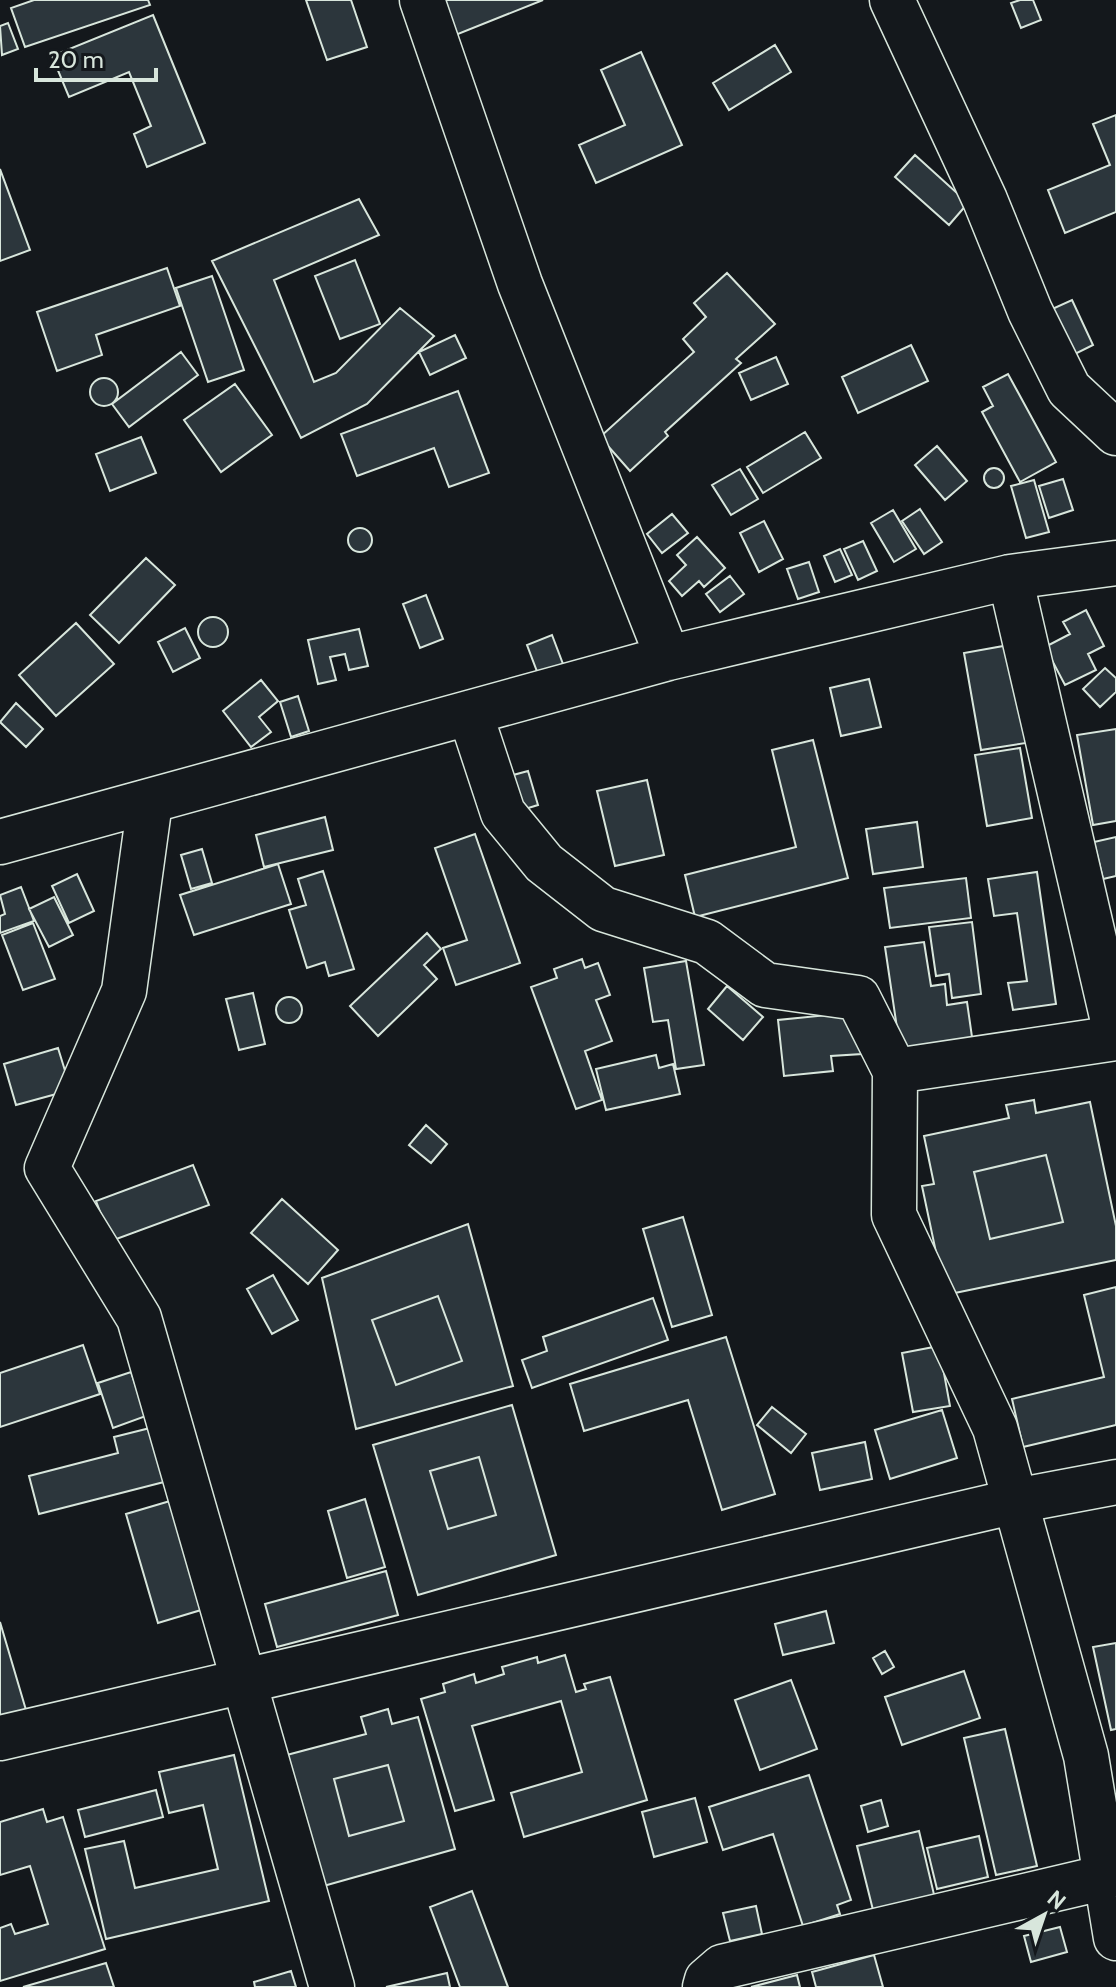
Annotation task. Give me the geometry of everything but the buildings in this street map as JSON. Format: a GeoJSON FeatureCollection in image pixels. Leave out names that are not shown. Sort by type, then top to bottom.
{"type":"FeatureCollection","features":[{"type":"Feature","properties":{"kind":"street"},"geometry":{"type":"LineString","coordinates":[[422,0],[520,284],[668,658]]}},
{"type":"Feature","properties":{"kind":"street"},"geometry":{"type":"LineString","coordinates":[[892,0],[985,200],[1030,311],[1069,389],[1116,433]]}},
{"type":"Feature","properties":{"kind":"street"},"geometry":{"type":"LineString","coordinates":[[0,842],[668,658],[1010,577],[1116,563]]}},
{"type":"Feature","properties":{"kind":"street"},"geometry":{"type":"LineString","coordinates":[[895,1071],[1116,1036],[1010,577]]}},
{"type":"Feature","properties":{"kind":"street"},"geometry":{"type":"LineString","coordinates":[[470,713],[503,813],[544,863],[603,909],[707,942],[765,985],[858,998],[895,1071],[894,1215],[995,1428],[1016,1501],[1101,1755],[1106,1877],[1116,1938]]}},
{"type":"Feature","properties":{"kind":"street"},"geometry":{"type":"LineString","coordinates":[[150,802],[124,991],[47,1168],[139,1318],[332,1987]]}},
{"type":"Feature","properties":{"kind":"street"},"geometry":{"type":"LineString","coordinates":[[0,1738],[1016,1501],[1116,1482]]}},
{"type":"Feature","properties":{"kind":"street"},"geometry":{"type":"LineString","coordinates":[[705,1987],[707,1980],[722,1967],[1106,1877]]}}]}
